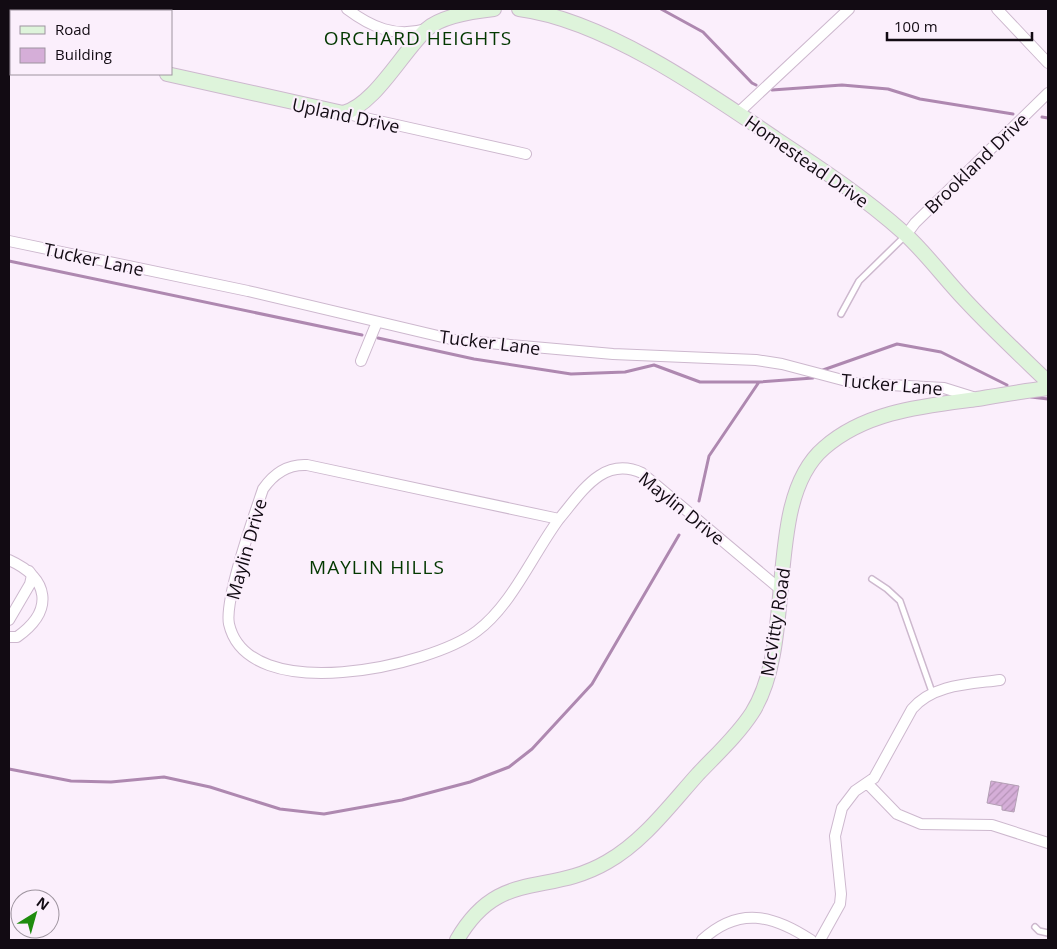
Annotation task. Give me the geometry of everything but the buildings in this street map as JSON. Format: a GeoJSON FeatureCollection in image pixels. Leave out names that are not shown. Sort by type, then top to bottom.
{"type":"FeatureCollection","features":[{"type":"Feature","properties":{"kind":"street"},"geometry":{"type":"LineString","coordinates":[[347,9],[364,22],[384,30],[410,32],[428,28],[453,17],[494,9]]}},
{"type":"Feature","properties":{"kind":"street","name":"Homestead Drive"},"geometry":{"type":"LineString","coordinates":[[519,9],[549,14],[583,26],[674,74],[738,113],[816,166],[886,217],[906,235],[994,330],[1048,382]]}},
{"type":"Feature","properties":{"kind":"street"},"geometry":{"type":"LineString","coordinates":[[738,113],[849,9]]}},
{"type":"Feature","properties":{"kind":"street"},"geometry":{"type":"LineString","coordinates":[[997,9],[1048,63]]}},
{"type":"Feature","properties":{"kind":"street"},"geometry":{"type":"LineString","coordinates":[[343,113],[363,104],[428,28]]}},
{"type":"Feature","properties":{"kind":"street","name":"Upland Drive"},"geometry":{"type":"LineString","coordinates":[[172,75],[526,154]]}},
{"type":"Feature","properties":{"kind":"street","name":"Brookland Drive"},"geometry":{"type":"LineString","coordinates":[[906,235],[915,223],[1048,92]]}},
{"type":"Feature","properties":{"kind":"street","name":"Tucker Lane"},"geometry":{"type":"LineString","coordinates":[[9,241],[248,291],[376,322],[481,344],[613,354],[756,360],[782,364],[854,383],[944,388],[977,399]]}},
{"type":"Feature","properties":{"kind":"street"},"geometry":{"type":"LineString","coordinates":[[361,360],[376,322]]}},
{"type":"Feature","properties":{"kind":"street","name":"McVitty Road"},"geometry":{"type":"LineString","coordinates":[[457,940],[474,915],[498,896],[512,889],[580,874],[621,853],[663,812],[742,728],[757,704],[768,679],[796,487],[804,471],[822,449],[852,429],[886,415],[925,406],[1048,388]]}},
{"type":"Feature","properties":{"kind":"street","name":"Maylin Drive"},"geometry":{"type":"LineString","coordinates":[[559,519],[308,465],[284,469],[276,474],[263,489],[229,602],[228,622],[231,632],[236,642],[248,654],[270,664],[299,673],[335,673],[434,653],[463,641],[491,619],[503,605],[559,519],[598,476],[614,468],[632,468],[642,473],[781,590]]}},
{"type":"Feature","properties":{"kind":"street"},"geometry":{"type":"LineString","coordinates":[[9,560],[29,571],[42,588],[42,604],[32,624],[18,637],[9,637]]}},
{"type":"Feature","properties":{"kind":"street"},"geometry":{"type":"LineString","coordinates":[[9,620],[30,584],[32,575],[29,571]]}},
{"type":"Feature","properties":{"kind":"street"},"geometry":{"type":"LineString","coordinates":[[820,940],[840,904],[841,894],[835,848],[838,822],[848,798],[868,784],[880,769],[918,701],[932,692],[1000,680]]}},
{"type":"Feature","properties":{"kind":"street"},"geometry":{"type":"LineString","coordinates":[[868,784],[897,814],[921,824],[992,825],[1048,843]]}},
{"type":"Feature","properties":{"kind":"street"},"geometry":{"type":"LineString","coordinates":[[702,940],[722,925],[753,917],[780,922],[811,940]]}},
{"type":"Feature","properties":{"kind":"lane"},"geometry":{"type":"LineString","coordinates":[[841,314],[860,281],[906,235]]}},
{"type":"Feature","properties":{"kind":"lane"},"geometry":{"type":"LineString","coordinates":[[872,579],[888,588],[900,601],[932,692]]}},
{"type":"Feature","properties":{"kind":"lane"},"geometry":{"type":"LineString","coordinates":[[1035,927],[1039,931],[1048,933]]}},
{"type":"Feature","properties":{"kind":"waterway"},"geometry":{"type":"LineString","coordinates":[[661,9],[703,32],[756,85]]}},
{"type":"Feature","properties":{"kind":"waterway"},"geometry":{"type":"LineString","coordinates":[[772,90],[842,85],[888,89],[920,99],[1013,114]]}},
{"type":"Feature","properties":{"kind":"waterway"},"geometry":{"type":"LineString","coordinates":[[1042,117],[1048,118]]}},
{"type":"Feature","properties":{"kind":"waterway"},"geometry":{"type":"LineString","coordinates":[[9,261],[362,335]]}},
{"type":"Feature","properties":{"kind":"waterway"},"geometry":{"type":"LineString","coordinates":[[378,338],[474,359],[571,374],[625,372],[654,365],[700,382],[760,382],[813,378]]}},
{"type":"Feature","properties":{"kind":"waterway"},"geometry":{"type":"LineString","coordinates":[[823,370],[897,344],[941,352],[1007,385]]}},
{"type":"Feature","properties":{"kind":"waterway"},"geometry":{"type":"LineString","coordinates":[[699,501],[709,456],[759,382]]}},
{"type":"Feature","properties":{"kind":"waterway"},"geometry":{"type":"LineString","coordinates":[[1031,397],[1048,399]]}},
{"type":"Feature","properties":{"kind":"waterway"},"geometry":{"type":"LineString","coordinates":[[9,769],[71,781],[111,782],[164,777],[210,787],[280,809],[324,814],[402,800],[470,782],[509,767],[532,749],[592,684],[679,535]]}},
{"type":"Feature","properties":{"kind":"district","name":"ORCHARD HEIGHTS"},"geometry":{"type":"Point","coordinates":[418,38]}},
{"type":"Feature","properties":{"kind":"district","name":"MAYLIN HILLS"},"geometry":{"type":"Point","coordinates":[377,567]}}]}
